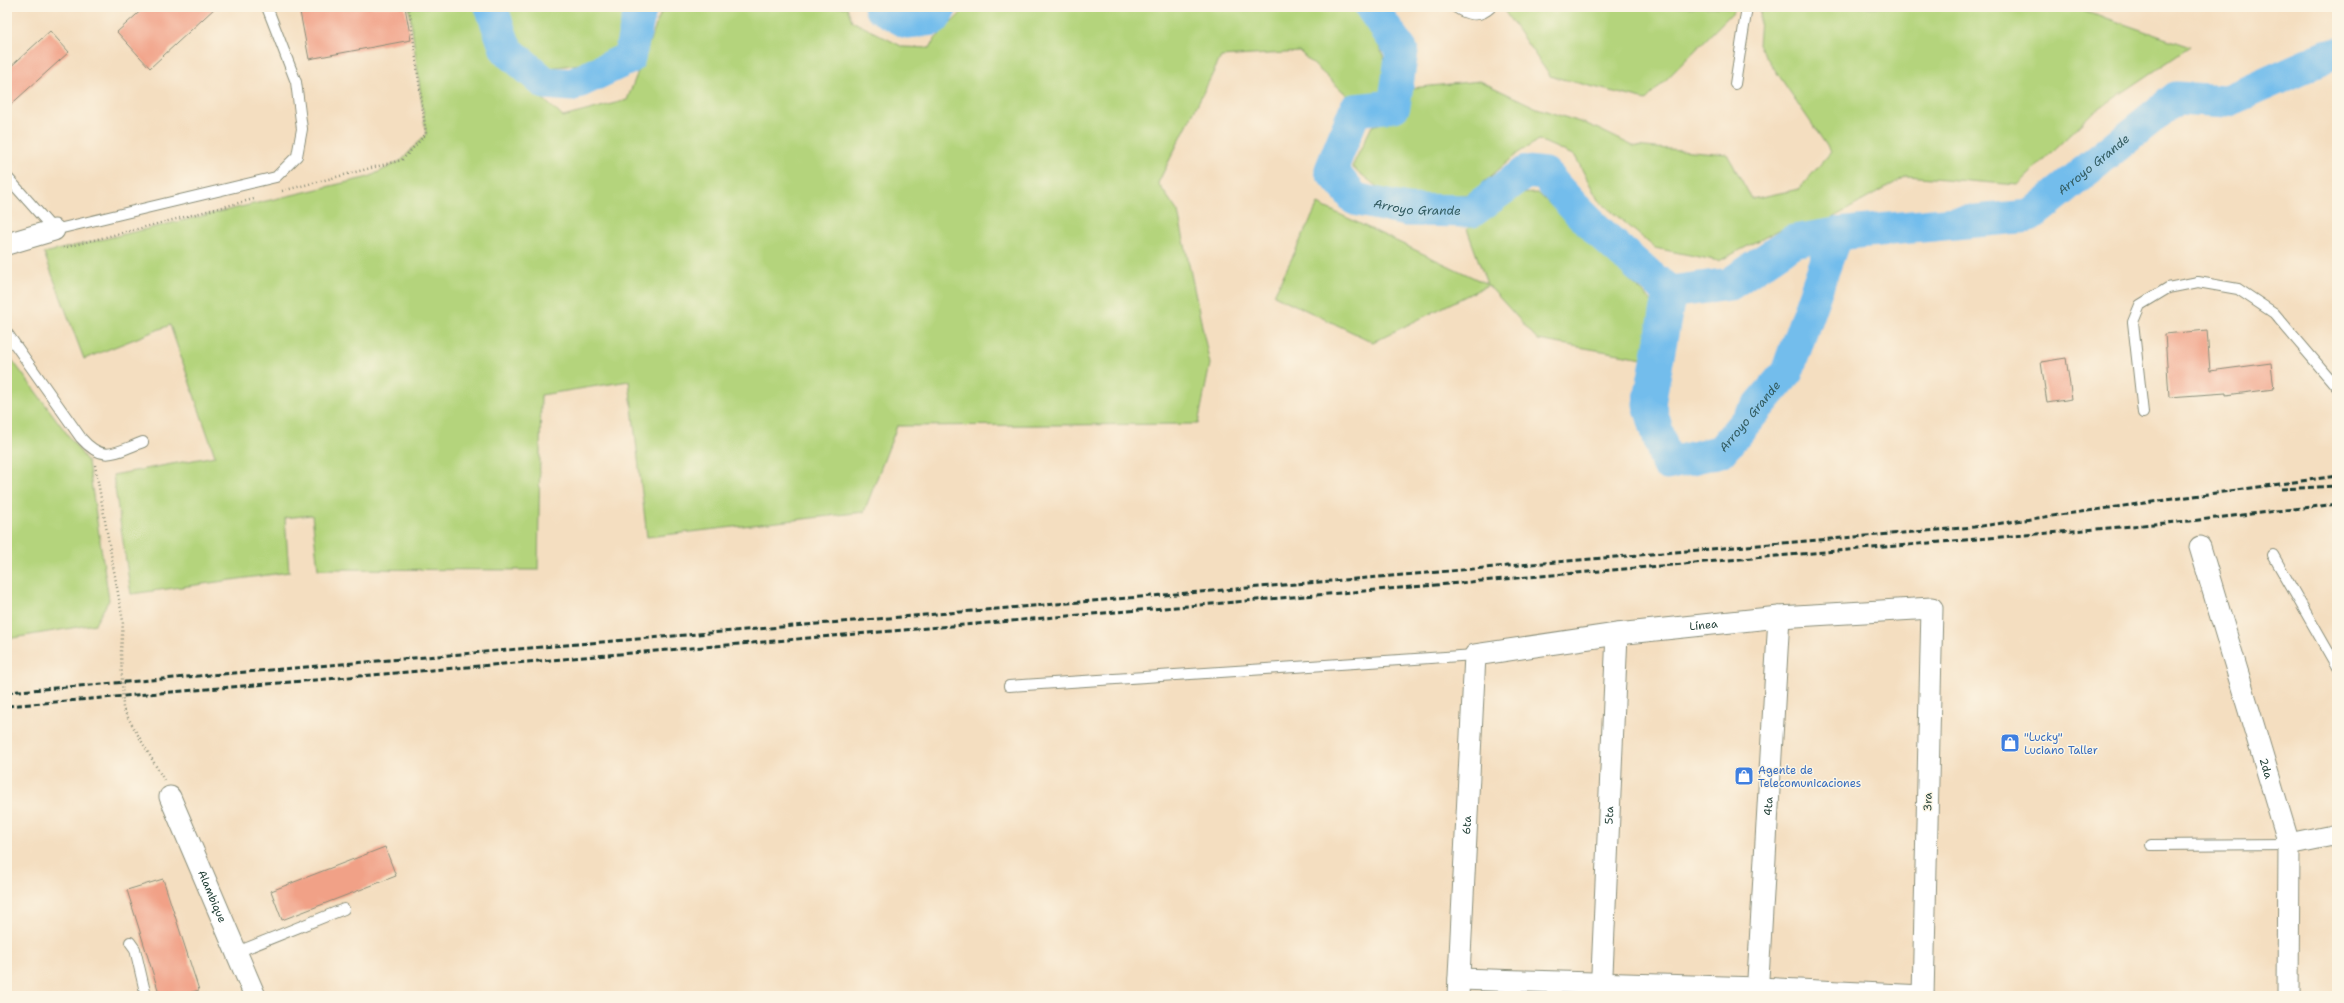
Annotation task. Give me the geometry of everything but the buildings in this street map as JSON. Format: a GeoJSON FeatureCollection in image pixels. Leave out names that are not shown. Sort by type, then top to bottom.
{"type":"FeatureCollection","features":[{"type":"Feature","properties":{"kind":"street"},"geometry":{"type":"LineString","coordinates":[[7,244],[54,230]]}},
{"type":"Feature","properties":{"kind":"street","name":"2da"},"geometry":{"type":"LineString","coordinates":[[2200,547],[2289,844],[2288,996]]}},
{"type":"Feature","properties":{"kind":"street","name":"Línea"},"geometry":{"type":"LineString","coordinates":[[1475,655],[1617,634],[1780,617],[1932,608]]}},
{"type":"Feature","properties":{"kind":"street","name":"3ra"},"geometry":{"type":"LineString","coordinates":[[1923,996],[1932,608]]}},
{"type":"Feature","properties":{"kind":"street","name":"4ta"},"geometry":{"type":"LineString","coordinates":[[1757,992],[1780,617]]}},
{"type":"Feature","properties":{"kind":"street","name":"5ta"},"geometry":{"type":"LineString","coordinates":[[1601,990],[1617,634]]}},
{"type":"Feature","properties":{"kind":"street","name":"6ta"},"geometry":{"type":"LineString","coordinates":[[1458,987],[1475,655]]}},
{"type":"Feature","properties":{"kind":"street","name":"Alambique"},"geometry":{"type":"LineString","coordinates":[[170,797],[238,952],[255,996]]}},
{"type":"Feature","properties":{"kind":"street"},"geometry":{"type":"LineString","coordinates":[[2289,844],[2337,834]]}},
{"type":"Feature","properties":{"kind":"street"},"geometry":{"type":"LineString","coordinates":[[1458,987],[1923,996]]}},
{"type":"Feature","properties":{"kind":"lane"},"geometry":{"type":"LineString","coordinates":[[7,177],[54,230],[276,176],[297,156],[302,129],[296,82],[267,7]]}},
{"type":"Feature","properties":{"kind":"lane"},"geometry":{"type":"LineString","coordinates":[[1455,7],[1467,15],[1478,15],[1491,7]]}},
{"type":"Feature","properties":{"kind":"lane"},"geometry":{"type":"LineString","coordinates":[[1735,84],[1747,7]]}},
{"type":"Feature","properties":{"kind":"lane"},"geometry":{"type":"LineString","coordinates":[[2143,413],[2133,322],[2140,305],[2168,288],[2198,282],[2238,289],[2274,313],[2337,387]]}},
{"type":"Feature","properties":{"kind":"lane"},"geometry":{"type":"LineString","coordinates":[[7,333],[81,438],[93,451],[107,455],[144,442]]}},
{"type":"Feature","properties":{"kind":"lane"},"geometry":{"type":"LineString","coordinates":[[2273,555],[2337,667]]}},
{"type":"Feature","properties":{"kind":"lane"},"geometry":{"type":"LineString","coordinates":[[1009,686],[1475,655]]}},
{"type":"Feature","properties":{"kind":"lane"},"geometry":{"type":"LineString","coordinates":[[2151,845],[2289,844]]}},
{"type":"Feature","properties":{"kind":"lane"},"geometry":{"type":"LineString","coordinates":[[238,952],[344,909]]}},
{"type":"Feature","properties":{"kind":"lane"},"geometry":{"type":"LineString","coordinates":[[130,942],[135,949],[146,996]]}},
{"type":"Feature","properties":{"kind":"path"},"geometry":{"type":"LineString","coordinates":[[93,451],[124,621],[121,652],[123,709],[162,774],[170,797]]}},
{"type":"Feature","properties":{"kind":"green space"},"geometry":{"type":"Polygon","coordinates":[[[409,7],[481,7],[494,54],[563,117],[627,100],[663,7],[847,7],[852,21],[903,47],[930,48],[935,39],[967,7],[1362,7],[1385,60],[1385,100],[1349,97],[1300,52],[1221,57],[1158,183],[1178,212],[1210,364],[1198,424],[897,426],[864,512],[647,537],[629,381],[541,395],[538,570],[318,569],[312,515],[285,518],[289,572],[131,594],[113,475],[215,456],[170,325],[84,359],[44,253],[369,177],[402,160],[426,134],[409,7]]]}},
{"type":"Feature","properties":{"kind":"green space"},"geometry":{"type":"Polygon","coordinates":[[[506,7],[630,7],[620,46],[589,63],[548,68],[510,34],[506,7]]]}},
{"type":"Feature","properties":{"kind":"green space"},"geometry":{"type":"Polygon","coordinates":[[[1507,7],[1735,7],[1734,11],[1646,100],[1550,76],[1505,12],[1507,7]]]}},
{"type":"Feature","properties":{"kind":"green space"},"geometry":{"type":"Polygon","coordinates":[[[1761,7],[2075,7],[2190,47],[2091,114],[2018,185],[1907,176],[1825,222],[1779,230],[1719,261],[1655,248],[1598,200],[1575,156],[1539,140],[1518,153],[1470,194],[1424,199],[1381,190],[1352,167],[1372,126],[1399,118],[1411,88],[1480,81],[1537,108],[1592,126],[1633,146],[1727,154],[1752,199],[1799,189],[1831,152],[1758,45],[1761,7]]]}},
{"type":"Feature","properties":{"kind":"green space"},"geometry":{"type":"Polygon","coordinates":[[[1538,193],[1657,306],[1649,359],[1538,340],[1488,285],[1373,342],[1274,295],[1318,204],[1487,284],[1467,229],[1513,194],[1538,193]]]}},
{"type":"Feature","properties":{"kind":"green space"},"geometry":{"type":"Polygon","coordinates":[[[7,353],[88,462],[109,600],[95,624],[7,639],[7,353]]]}},
{"type":"Feature","properties":{"kind":"waterway","name":"Arroyo Grande"},"geometry":{"type":"LineString","coordinates":[[491,7],[506,49],[545,83],[572,85],[629,58],[641,7]]}},
{"type":"Feature","properties":{"kind":"waterway","name":"Arroyo Grande"},"geometry":{"type":"LineString","coordinates":[[880,7],[907,22],[934,19],[941,7]]}},
{"type":"Feature","properties":{"kind":"waterway","name":"Arroyo Grande"},"geometry":{"type":"LineString","coordinates":[[1371,7],[1402,51],[1394,106],[1355,110],[1331,170],[1355,199],[1406,210],[1472,211],[1526,172],[1545,174],[1573,206],[1604,236],[1670,292],[1730,284],[1793,241],[1836,234],[2030,216],[2176,98],[2227,101],[2328,56],[2337,54]]}},
{"type":"Feature","properties":{"kind":"waterway","name":"Arroyo Grande"},"geometry":{"type":"LineString","coordinates":[[1670,292],[1649,404],[1667,464],[1721,451],[1787,372],[1836,234]]}},
{"type":"Feature","properties":{"kind":"railway"},"geometry":{"type":"LineString","coordinates":[[7,692],[1974,527],[2337,476]]}},
{"type":"Feature","properties":{"kind":"railway"},"geometry":{"type":"LineString","coordinates":[[2281,489],[2337,486]]}},
{"type":"Feature","properties":{"kind":"railway"},"geometry":{"type":"LineString","coordinates":[[7,706],[2190,521],[2337,504]]}},
{"type":"Feature","properties":{"kind":"place","name":"\"Lucky\" Luciano Taller"},"geometry":{"type":"Point","coordinates":[2010,743]}},
{"type":"Feature","properties":{"kind":"place","name":"Agente de Telecomunicaciones"},"geometry":{"type":"Point","coordinates":[1744,776]}}]}
